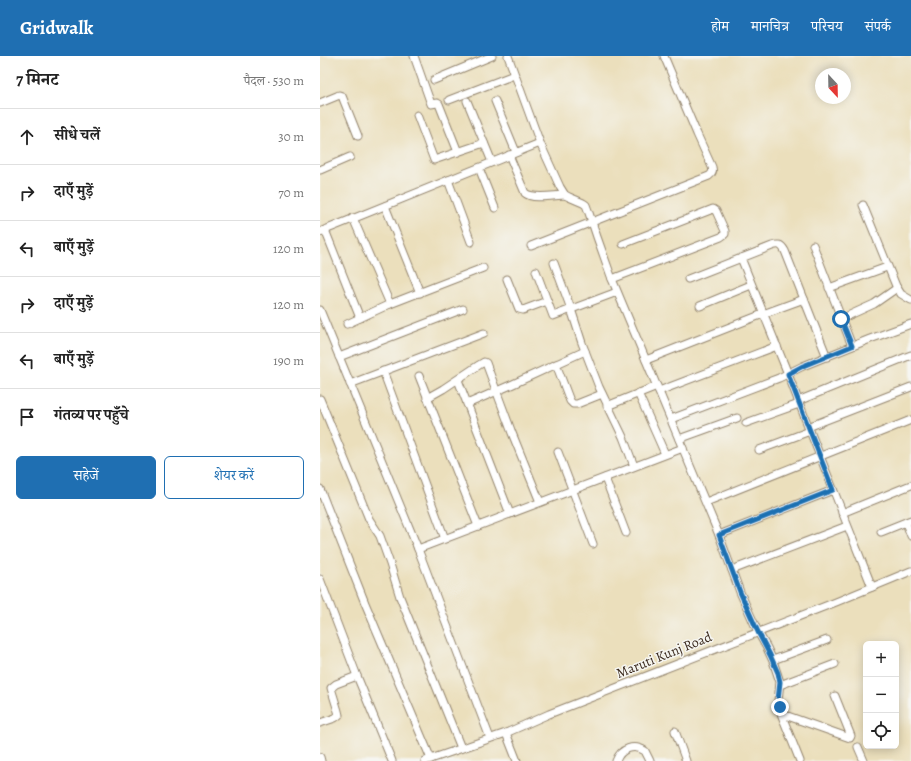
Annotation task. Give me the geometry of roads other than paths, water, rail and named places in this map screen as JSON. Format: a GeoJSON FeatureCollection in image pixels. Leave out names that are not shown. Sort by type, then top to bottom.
{"type":"FeatureCollection","features":[{"type":"Feature","properties":{"kind":"street"},"geometry":{"type":"LineString","coordinates":[[414,56],[432,104],[439,104],[458,152]]}},
{"type":"Feature","properties":{"kind":"street"},"geometry":{"type":"LineString","coordinates":[[434,80],[492,56]]}},
{"type":"Feature","properties":{"kind":"street"},"geometry":{"type":"LineString","coordinates":[[508,56],[540,143],[560,188],[565,195],[586,205],[617,292],[706,502],[758,632],[778,673],[780,685],[778,700],[800,761]]}},
{"type":"Feature","properties":{"kind":"street"},"geometry":{"type":"LineString","coordinates":[[531,246],[592,223],[709,176],[713,173],[712,167],[664,56]]}},
{"type":"Feature","properties":{"kind":"street"},"geometry":{"type":"LineString","coordinates":[[449,100],[514,75]]}},
{"type":"Feature","properties":{"kind":"street"},"geometry":{"type":"LineString","coordinates":[[320,103],[339,95],[342,96],[358,136]]}},
{"type":"Feature","properties":{"kind":"street"},"geometry":{"type":"LineString","coordinates":[[467,100],[492,162]]}},
{"type":"Feature","properties":{"kind":"street"},"geometry":{"type":"LineString","coordinates":[[495,101],[516,152]]}},
{"type":"Feature","properties":{"kind":"street"},"geometry":{"type":"LineString","coordinates":[[417,115],[434,160],[484,143]]}},
{"type":"Feature","properties":{"kind":"street"},"geometry":{"type":"LineString","coordinates":[[360,318],[322,231],[540,143]]}},
{"type":"Feature","properties":{"kind":"street"},"geometry":{"type":"LineString","coordinates":[[509,155],[527,195],[535,197],[565,195]]}},
{"type":"Feature","properties":{"kind":"street"},"geometry":{"type":"LineString","coordinates":[[320,170],[350,157]]}},
{"type":"Feature","properties":{"kind":"street"},"geometry":{"type":"LineString","coordinates":[[479,168],[495,208]]}},
{"type":"Feature","properties":{"kind":"street"},"geometry":{"type":"LineString","coordinates":[[448,180],[471,242]]}},
{"type":"Feature","properties":{"kind":"street"},"geometry":{"type":"LineString","coordinates":[[863,205],[887,267],[897,288],[901,294],[911,300]]}},
{"type":"Feature","properties":{"kind":"street"},"geometry":{"type":"LineString","coordinates":[[385,206],[420,293]]}},
{"type":"Feature","properties":{"kind":"street"},"geometry":{"type":"LineString","coordinates":[[612,279],[721,237],[725,234],[725,231],[716,211],[714,209],[710,209],[622,244]]}},
{"type":"Feature","properties":{"kind":"street"},"geometry":{"type":"LineString","coordinates":[[353,218],[390,304]]}},
{"type":"Feature","properties":{"kind":"street"},"geometry":{"type":"LineString","coordinates":[[688,279],[772,246],[778,244],[781,245],[785,251],[827,357]]}},
{"type":"Feature","properties":{"kind":"street"},"geometry":{"type":"LineString","coordinates":[[813,245],[852,346]]}},
{"type":"Feature","properties":{"kind":"street"},"geometry":{"type":"LineString","coordinates":[[741,258],[872,587]]}},
{"type":"Feature","properties":{"kind":"street"},"geometry":{"type":"LineString","coordinates":[[554,263],[585,351],[607,406],[623,437],[634,466]]}},
{"type":"Feature","properties":{"kind":"street"},"geometry":{"type":"LineString","coordinates":[[829,288],[887,267]]}},
{"type":"Feature","properties":{"kind":"street"},"geometry":{"type":"LineString","coordinates":[[347,324],[390,304],[484,268]]}},
{"type":"Feature","properties":{"kind":"street"},"geometry":{"type":"LineString","coordinates":[[536,271],[552,316],[617,292]]}},
{"type":"Feature","properties":{"kind":"street"},"geometry":{"type":"LineString","coordinates":[[507,279],[519,310],[547,302]]}},
{"type":"Feature","properties":{"kind":"street"},"geometry":{"type":"LineString","coordinates":[[700,306],[751,285]]}},
{"type":"Feature","properties":{"kind":"street"},"geometry":{"type":"LineString","coordinates":[[841,319],[874,304],[897,288]]}},
{"type":"Feature","properties":{"kind":"street"},"geometry":{"type":"LineString","coordinates":[[646,360],[804,299]]}},
{"type":"Feature","properties":{"kind":"street"},"geometry":{"type":"LineString","coordinates":[[339,357],[462,308]]}},
{"type":"Feature","properties":{"kind":"street"},"geometry":{"type":"LineString","coordinates":[[320,310],[418,549],[490,738]]}},
{"type":"Feature","properties":{"kind":"street"},"geometry":{"type":"LineString","coordinates":[[671,419],[779,378],[803,366],[911,324]]}},
{"type":"Feature","properties":{"kind":"street"},"geometry":{"type":"LineString","coordinates":[[350,384],[484,333]]}},
{"type":"Feature","properties":{"kind":"street"},"geometry":{"type":"LineString","coordinates":[[607,406],[638,393],[658,388],[777,346]]}},
{"type":"Feature","properties":{"kind":"street"},"geometry":{"type":"LineString","coordinates":[[467,404],[585,351]]}},
{"type":"Feature","properties":{"kind":"street"},"geometry":{"type":"LineString","coordinates":[[746,423],[911,355]]}},
{"type":"Feature","properties":{"kind":"street"},"geometry":{"type":"LineString","coordinates":[[427,398],[443,390],[485,362],[540,502]]}},
{"type":"Feature","properties":{"kind":"street"},"geometry":{"type":"LineString","coordinates":[[556,364],[570,401],[573,404],[577,404],[602,394]]}},
{"type":"Feature","properties":{"kind":"street"},"geometry":{"type":"LineString","coordinates":[[384,371],[445,539]]}},
{"type":"Feature","properties":{"kind":"street"},"geometry":{"type":"LineString","coordinates":[[419,376],[478,526]]}},
{"type":"Feature","properties":{"kind":"street"},"geometry":{"type":"LineString","coordinates":[[458,380],[510,514]]}},
{"type":"Feature","properties":{"kind":"street"},"geometry":{"type":"LineString","coordinates":[[759,450],[911,387]]}},
{"type":"Feature","properties":{"kind":"street"},"geometry":{"type":"LineString","coordinates":[[638,393],[665,454]]}},
{"type":"Feature","properties":{"kind":"street"},"geometry":{"type":"LineString","coordinates":[[320,399],[369,519],[380,536],[400,597],[461,748]]}},
{"type":"Feature","properties":{"kind":"street"},"geometry":{"type":"LineString","coordinates":[[679,439],[737,418]]}},
{"type":"Feature","properties":{"kind":"street"},"geometry":{"type":"LineString","coordinates":[[706,502],[911,420]]}},
{"type":"Feature","properties":{"kind":"street"},"geometry":{"type":"LineString","coordinates":[[418,549],[683,448]]}},
{"type":"Feature","properties":{"kind":"street"},"geometry":{"type":"LineString","coordinates":[[558,452],[593,544]]}},
{"type":"Feature","properties":{"kind":"street"},"geometry":{"type":"LineString","coordinates":[[605,478],[626,534]]}},
{"type":"Feature","properties":{"kind":"street"},"geometry":{"type":"LineString","coordinates":[[842,513],[911,485]]}},
{"type":"Feature","properties":{"kind":"street"},"geometry":{"type":"LineString","coordinates":[[320,489],[428,760]]}},
{"type":"Feature","properties":{"kind":"street"},"geometry":{"type":"LineString","coordinates":[[719,535],[833,490]]}},
{"type":"Feature","properties":{"kind":"street"},"geometry":{"type":"LineString","coordinates":[[881,532],[908,521],[911,536]]}},
{"type":"Feature","properties":{"kind":"street"},"geometry":{"type":"LineString","coordinates":[[732,570],[847,526]]}},
{"type":"Feature","properties":{"kind":"street","name":"Maruti Kunj Road"},"geometry":{"type":"LineString","coordinates":[[428,760],[506,733],[549,714],[911,571]]}},
{"type":"Feature","properties":{"kind":"street"},"geometry":{"type":"LineString","coordinates":[[321,583],[392,761]]}},
{"type":"Feature","properties":{"kind":"street"},"geometry":{"type":"LineString","coordinates":[[772,660],[827,640]]}},
{"type":"Feature","properties":{"kind":"street"},"geometry":{"type":"LineString","coordinates":[[780,685],[835,664]]}},
{"type":"Feature","properties":{"kind":"street"},"geometry":{"type":"LineString","coordinates":[[320,723],[335,718],[338,715],[330,688],[336,684],[357,676]]}},
{"type":"Feature","properties":{"kind":"street"},"geometry":{"type":"LineString","coordinates":[[782,714],[850,738],[851,736],[835,696]]}},
{"type":"Feature","properties":{"kind":"street"},"geometry":{"type":"LineString","coordinates":[[675,731],[686,761]]}},
{"type":"Feature","properties":{"kind":"street"},"geometry":{"type":"LineString","coordinates":[[506,733],[517,761]]}},
{"type":"Feature","properties":{"kind":"street"},"geometry":{"type":"LineString","coordinates":[[615,761],[619,754],[636,747],[645,751],[650,761]]}},
{"type":"Feature","properties":{"kind":"street"},"geometry":{"type":"LineString","coordinates":[[858,747],[864,761]]}}]}
